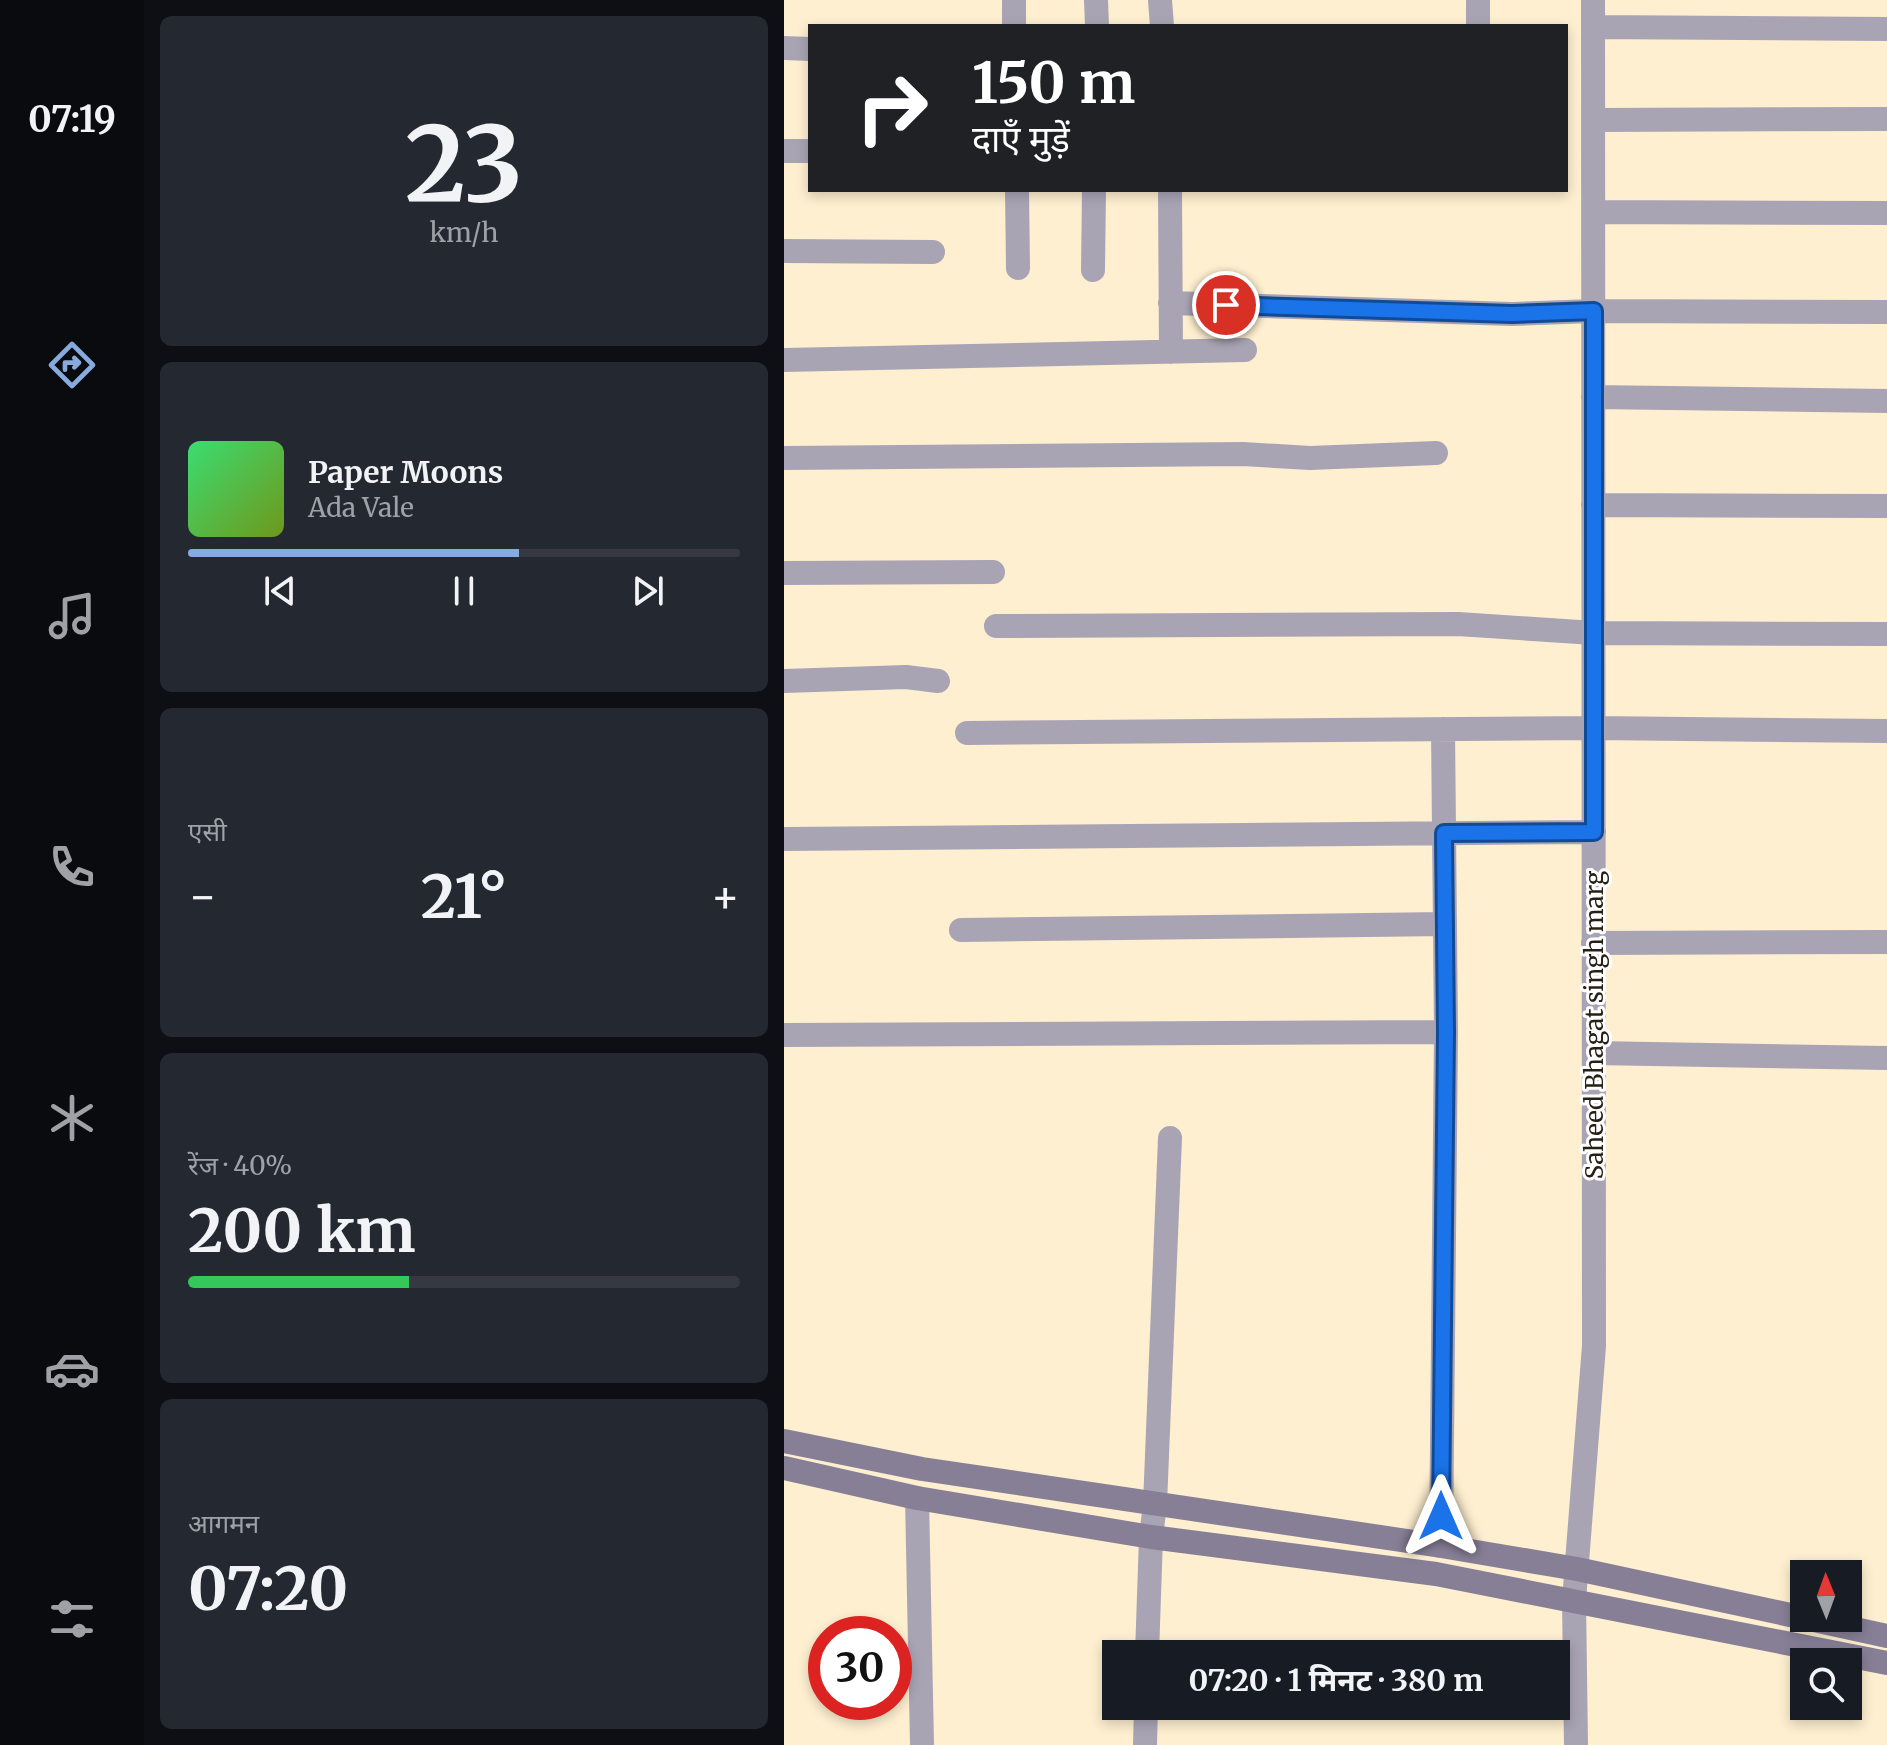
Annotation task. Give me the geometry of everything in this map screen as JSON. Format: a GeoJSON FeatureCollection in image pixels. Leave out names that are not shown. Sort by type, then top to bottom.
{"type":"FeatureCollection","features":[{"type":"Feature","properties":{"kind":"main road"},"geometry":{"type":"LineString","coordinates":[[784,1441],[922,1469],[1577,1569],[1790,1615]]}},
{"type":"Feature","properties":{"kind":"main road"},"geometry":{"type":"LineString","coordinates":[[784,1468],[917,1498],[1151,1537],[1436,1574],[1887,1663]]}},
{"type":"Feature","properties":{"kind":"main road"},"geometry":{"type":"LineString","coordinates":[[1862,1631],[1887,1636]]}},
{"type":"Feature","properties":{"kind":"street"},"geometry":{"type":"LineString","coordinates":[[1014,0],[1014,24]]}},
{"type":"Feature","properties":{"kind":"street"},"geometry":{"type":"LineString","coordinates":[[1096,0],[1097,24]]}},
{"type":"Feature","properties":{"kind":"street"},"geometry":{"type":"LineString","coordinates":[[1160,0],[1162,24]]}},
{"type":"Feature","properties":{"kind":"street"},"geometry":{"type":"LineString","coordinates":[[1478,0],[1478,24]]}},
{"type":"Feature","properties":{"kind":"street","name":"Saheed Bhagat singh marg"},"geometry":{"type":"LineString","coordinates":[[1576,1745],[1574,1600],[1594,1346],[1593,0]]}},
{"type":"Feature","properties":{"kind":"street"},"geometry":{"type":"LineString","coordinates":[[1593,27],[1887,29]]}},
{"type":"Feature","properties":{"kind":"street"},"geometry":{"type":"LineString","coordinates":[[784,48],[808,49]]}},
{"type":"Feature","properties":{"kind":"street"},"geometry":{"type":"LineString","coordinates":[[1593,120],[1887,119]]}},
{"type":"Feature","properties":{"kind":"street"},"geometry":{"type":"LineString","coordinates":[[784,151],[808,151]]}},
{"type":"Feature","properties":{"kind":"street"},"geometry":{"type":"LineString","coordinates":[[1017,192],[1018,268]]}},
{"type":"Feature","properties":{"kind":"street"},"geometry":{"type":"LineString","coordinates":[[1093,270],[1094,192]]}},
{"type":"Feature","properties":{"kind":"street"},"geometry":{"type":"LineString","coordinates":[[1170,192],[1171,352]]}},
{"type":"Feature","properties":{"kind":"street"},"geometry":{"type":"LineString","coordinates":[[1594,212],[1887,213]]}},
{"type":"Feature","properties":{"kind":"street"},"geometry":{"type":"LineString","coordinates":[[784,251],[933,252]]}},
{"type":"Feature","properties":{"kind":"street"},"geometry":{"type":"LineString","coordinates":[[1170,303],[1512,314],[1594,311],[1887,312]]}},
{"type":"Feature","properties":{"kind":"street"},"geometry":{"type":"LineString","coordinates":[[784,360],[1245,350]]}},
{"type":"Feature","properties":{"kind":"street"},"geometry":{"type":"LineString","coordinates":[[1593,397],[1887,401]]}},
{"type":"Feature","properties":{"kind":"street"},"geometry":{"type":"LineString","coordinates":[[784,458],[1243,454],[1310,458],[1436,453]]}},
{"type":"Feature","properties":{"kind":"street"},"geometry":{"type":"LineString","coordinates":[[1593,505],[1887,506]]}},
{"type":"Feature","properties":{"kind":"street"},"geometry":{"type":"LineString","coordinates":[[784,573],[993,572]]}},
{"type":"Feature","properties":{"kind":"street"},"geometry":{"type":"LineString","coordinates":[[996,626],[1458,624],[1594,633],[1887,634]]}},
{"type":"Feature","properties":{"kind":"street"},"geometry":{"type":"LineString","coordinates":[[784,681],[906,677],[938,681]]}},
{"type":"Feature","properties":{"kind":"street"},"geometry":{"type":"LineString","coordinates":[[967,733],[1594,728],[1887,731]]}},
{"type":"Feature","properties":{"kind":"street"},"geometry":{"type":"LineString","coordinates":[[1441,1546],[1446,1032],[1443,729]]}},
{"type":"Feature","properties":{"kind":"street"},"geometry":{"type":"LineString","coordinates":[[784,839],[1594,832]]}},
{"type":"Feature","properties":{"kind":"street"},"geometry":{"type":"LineString","coordinates":[[961,930],[1445,924]]}},
{"type":"Feature","properties":{"kind":"street"},"geometry":{"type":"LineString","coordinates":[[1593,943],[1887,942]]}},
{"type":"Feature","properties":{"kind":"street"},"geometry":{"type":"LineString","coordinates":[[784,1035],[1446,1032]]}},
{"type":"Feature","properties":{"kind":"street"},"geometry":{"type":"LineString","coordinates":[[1594,1053],[1887,1058]]}},
{"type":"Feature","properties":{"kind":"street"},"geometry":{"type":"LineString","coordinates":[[1147,1640],[1170,1138]]}},
{"type":"Feature","properties":{"kind":"street"},"geometry":{"type":"LineString","coordinates":[[917,1498],[922,1745]]}},
{"type":"Feature","properties":{"kind":"street"},"geometry":{"type":"LineString","coordinates":[[1145,1745],[1146,1720]]}},
{"type":"Feature","properties":{"kind":"route"},"geometry":{"type":"LineString","coordinates":[[1226,305],[1512,314],[1594,311],[1594,832],[1444,833],[1446,1032],[1441,1516]]}}]}
